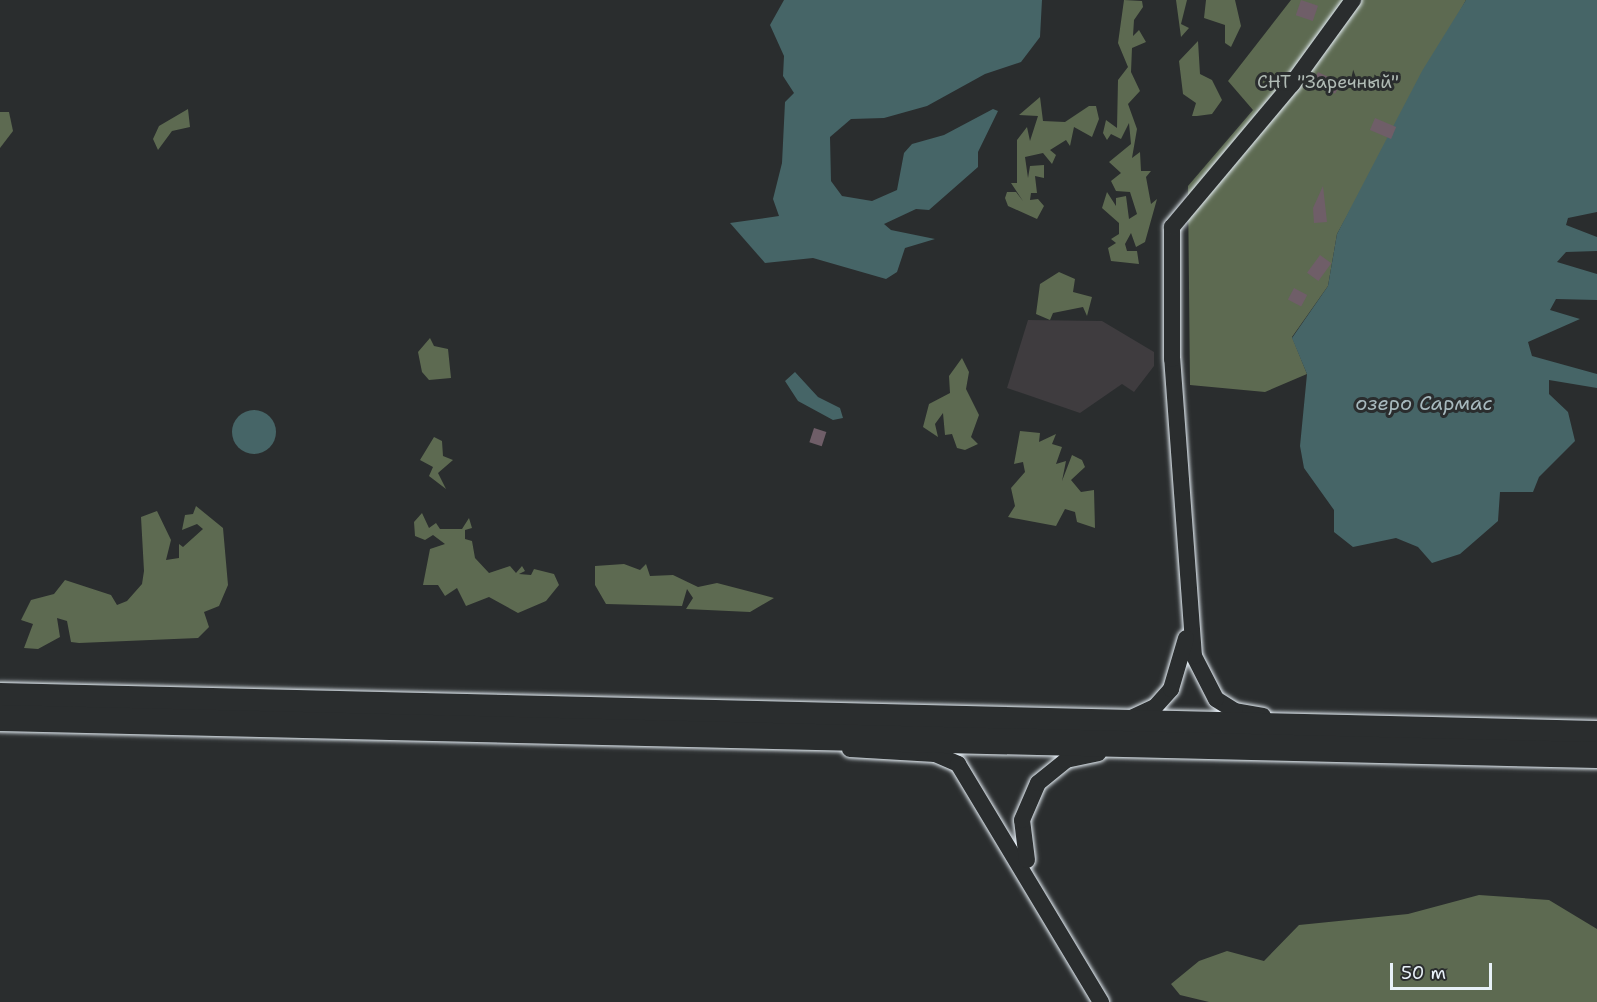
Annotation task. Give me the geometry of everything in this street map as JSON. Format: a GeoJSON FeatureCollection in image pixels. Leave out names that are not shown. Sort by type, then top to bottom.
{"type":"FeatureCollection","features":[{"type":"Feature","properties":{"kind":"highway"},"geometry":{"type":"LineString","coordinates":[[0,696],[1597,734]]}},
{"type":"Feature","properties":{"kind":"highway"},"geometry":{"type":"LineString","coordinates":[[0,717],[1597,755]]}},
{"type":"Feature","properties":{"kind":"street"},"geometry":{"type":"LineString","coordinates":[[1353,0],[1292,84],[1172,227],[1172,359],[1188,620],[1199,675],[1216,699],[1235,711],[1428,731]]}},
{"type":"Feature","properties":{"kind":"street"},"geometry":{"type":"LineString","coordinates":[[1098,723],[1136,717],[1162,700],[1179,671],[1188,620]]}},
{"type":"Feature","properties":{"kind":"street"},"geometry":{"type":"LineString","coordinates":[[682,734],[944,755],[958,764],[981,794],[1101,1002]]}},
{"type":"Feature","properties":{"kind":"street"},"geometry":{"type":"LineString","coordinates":[[1036,890],[1020,840],[1027,802],[1038,783],[1077,756],[1147,745]]}},
{"type":"Feature","properties":{"kind":"shaded area"},"geometry":{"type":"Polygon","coordinates":[[[1028,320],[1102,321],[1154,352],[1154,366],[1134,392],[1122,384],[1080,413],[1007,388],[1028,320]]]}},
{"type":"Feature","properties":{"kind":"green space"},"geometry":{"type":"Polygon","coordinates":[[[1124,0],[1142,1],[1143,7],[1134,20],[1133,36],[1139,30],[1146,42],[1132,48],[1131,72],[1140,91],[1128,104],[1137,129],[1132,158],[1140,152],[1141,171],[1151,171],[1146,177],[1151,204],[1157,199],[1145,242],[1136,247],[1131,233],[1125,244],[1127,251],[1137,251],[1139,264],[1111,261],[1108,248],[1116,243],[1111,239],[1119,234],[1119,223],[1102,208],[1107,192],[1116,206],[1116,198],[1126,196],[1129,219],[1137,214],[1130,192],[1116,191],[1111,181],[1121,173],[1109,162],[1131,144],[1129,123],[1121,139],[1111,134],[1107,140],[1103,133],[1106,120],[1117,128],[1118,80],[1128,67],[1118,43],[1124,0]]]}},
{"type":"Feature","properties":{"kind":"green space"},"geometry":{"type":"Polygon","coordinates":[[[1176,0],[1187,0],[1181,24],[1189,28],[1181,37],[1176,0]]]}},
{"type":"Feature","properties":{"kind":"green space"},"geometry":{"type":"Polygon","coordinates":[[[1206,0],[1235,0],[1241,26],[1231,47],[1225,43],[1225,25],[1204,18],[1206,0]]]}},
{"type":"Feature","properties":{"kind":"green space","name":"СНТ \"Заречный\""},"geometry":{"type":"Polygon","coordinates":[[[1291,0],[1466,0],[1337,234],[1328,286],[1292,337],[1307,374],[1265,392],[1190,385],[1188,186],[1253,110],[1228,81],[1291,0]]]}},
{"type":"Feature","properties":{"kind":"green space"},"geometry":{"type":"Polygon","coordinates":[[[1198,41],[1200,74],[1212,80],[1222,100],[1212,114],[1192,116],[1196,103],[1183,94],[1179,61],[1198,41]]]}},
{"type":"Feature","properties":{"kind":"green space"},"geometry":{"type":"Polygon","coordinates":[[[1040,97],[1043,121],[1065,122],[1089,106],[1096,106],[1099,119],[1092,137],[1074,127],[1070,146],[1066,140],[1050,150],[1056,155],[1052,164],[1043,153],[1025,157],[1028,178],[1030,166],[1044,165],[1044,178],[1035,176],[1037,193],[1031,193],[1030,200],[1038,199],[1044,206],[1037,219],[1008,206],[1005,198],[1007,192],[1016,192],[1023,201],[1011,183],[1017,183],[1017,140],[1027,127],[1030,141],[1038,116],[1019,115],[1040,97]]]}},
{"type":"Feature","properties":{"kind":"green space"},"geometry":{"type":"Polygon","coordinates":[[[188,109],[190,127],[172,131],[158,150],[153,139],[159,126],[188,109]]]}},
{"type":"Feature","properties":{"kind":"green space"},"geometry":{"type":"Polygon","coordinates":[[[0,112],[9,112],[13,131],[0,148],[0,112]]]}},
{"type":"Feature","properties":{"kind":"green space"},"geometry":{"type":"Polygon","coordinates":[[[1059,272],[1075,279],[1073,292],[1092,297],[1087,316],[1083,307],[1053,313],[1050,320],[1036,314],[1040,284],[1059,272]]]}},
{"type":"Feature","properties":{"kind":"green space"},"geometry":{"type":"Polygon","coordinates":[[[430,338],[434,346],[448,349],[451,378],[429,380],[422,372],[418,352],[430,338]]]}},
{"type":"Feature","properties":{"kind":"green space"},"geometry":{"type":"Polygon","coordinates":[[[962,358],[969,372],[966,389],[979,415],[971,437],[978,444],[965,450],[957,448],[952,434],[945,435],[943,413],[935,424],[938,437],[923,427],[929,404],[950,393],[949,376],[962,358]]]}},
{"type":"Feature","properties":{"kind":"green space"},"geometry":{"type":"Polygon","coordinates":[[[1020,431],[1040,433],[1039,442],[1056,434],[1052,444],[1062,447],[1056,464],[1066,461],[1062,481],[1072,455],[1082,460],[1085,467],[1071,480],[1081,492],[1094,490],[1095,528],[1077,522],[1075,512],[1065,509],[1056,526],[1008,517],[1015,506],[1011,488],[1025,472],[1023,462],[1014,464],[1020,431]]]}},
{"type":"Feature","properties":{"kind":"green space"},"geometry":{"type":"Polygon","coordinates":[[[434,437],[442,441],[443,456],[453,460],[438,473],[446,489],[429,476],[433,467],[420,460],[434,437]]]}},
{"type":"Feature","properties":{"kind":"green space"},"geometry":{"type":"Polygon","coordinates":[[[196,506],[223,528],[228,585],[219,606],[204,612],[209,627],[198,638],[71,642],[67,621],[57,618],[60,637],[38,649],[24,648],[33,624],[21,620],[31,600],[54,594],[65,580],[111,595],[117,605],[127,601],[142,584],[144,571],[141,517],[157,511],[171,540],[166,560],[179,558],[179,544],[183,547],[203,529],[197,524],[182,530],[185,515],[193,514],[196,506]]]}},
{"type":"Feature","properties":{"kind":"green space"},"geometry":{"type":"Polygon","coordinates":[[[422,513],[429,528],[436,523],[440,529],[462,529],[469,518],[472,528],[465,530],[465,539],[472,541],[475,558],[489,573],[510,566],[516,573],[522,566],[525,571],[519,574],[531,575],[534,569],[554,574],[559,585],[546,601],[518,613],[489,597],[466,606],[457,588],[445,596],[438,585],[423,585],[430,549],[445,544],[433,535],[425,540],[415,536],[414,522],[422,513]]]}},
{"type":"Feature","properties":{"kind":"green space"},"geometry":{"type":"Polygon","coordinates":[[[624,564],[640,570],[646,564],[650,576],[673,575],[698,587],[717,583],[774,598],[750,612],[686,609],[693,598],[687,589],[682,606],[606,604],[595,585],[595,566],[624,564]]]}},
{"type":"Feature","properties":{"kind":"green space"},"geometry":{"type":"Polygon","coordinates":[[[1479,895],[1549,900],[1597,929],[1597,1002],[1209,1002],[1180,995],[1171,984],[1199,961],[1227,951],[1264,961],[1299,925],[1408,914],[1479,895]]]}},
{"type":"Feature","properties":{"kind":"water"},"geometry":{"type":"Polygon","coordinates":[[[784,0],[1042,0],[1040,37],[1021,62],[985,74],[927,106],[884,118],[851,119],[830,137],[831,181],[842,196],[872,201],[897,190],[904,153],[912,144],[944,135],[993,109],[998,111],[978,152],[978,167],[929,210],[916,209],[884,224],[891,230],[935,239],[905,248],[897,272],[886,279],[813,258],[765,263],[730,223],[779,216],[773,199],[782,163],[785,102],[794,93],[783,76],[784,56],[770,25],[784,0]]]}},
{"type":"Feature","properties":{"kind":"water","name":"озеро Сармас"},"geometry":{"type":"Polygon","coordinates":[[[1466,0],[1597,0],[1597,212],[1568,218],[1566,225],[1597,237],[1597,251],[1566,252],[1557,262],[1597,274],[1597,300],[1556,299],[1550,310],[1580,319],[1528,342],[1532,356],[1597,374],[1597,388],[1549,380],[1549,394],[1568,412],[1575,441],[1539,477],[1533,492],[1500,492],[1498,521],[1460,554],[1432,563],[1418,547],[1396,538],[1353,547],[1334,532],[1334,510],[1304,468],[1300,446],[1307,374],[1292,338],[1328,286],[1337,234],[1422,71],[1466,0]]]}},
{"type":"Feature","properties":{"kind":"water"},"geometry":{"type":"Polygon","coordinates":[[[795,372],[818,397],[840,408],[843,418],[833,420],[798,401],[785,381],[795,372]]]}},
{"type":"Feature","properties":{"kind":"water"},"geometry":{"type":"Polygon","coordinates":[[[254,410],[270,416],[276,432],[270,448],[254,454],[238,448],[232,432],[238,416],[254,410]]]}},
{"type":"Feature","properties":{"kind":"building"},"geometry":{"type":"Polygon","coordinates":[[[1301,0],[1318,6],[1313,21],[1296,15],[1301,0]]]}},
{"type":"Feature","properties":{"kind":"building"},"geometry":{"type":"Polygon","coordinates":[[[1318,72],[1340,83],[1335,94],[1313,83],[1318,72]]]}},
{"type":"Feature","properties":{"kind":"building"},"geometry":{"type":"Polygon","coordinates":[[[1375,118],[1396,127],[1391,139],[1370,130],[1375,118]]]}},
{"type":"Feature","properties":{"kind":"building"},"geometry":{"type":"Polygon","coordinates":[[[1323,186],[1327,222],[1314,223],[1313,208],[1323,186]]]}},
{"type":"Feature","properties":{"kind":"building"},"geometry":{"type":"Polygon","coordinates":[[[1320,255],[1331,263],[1318,281],[1307,273],[1320,255]]]}},
{"type":"Feature","properties":{"kind":"building"},"geometry":{"type":"Polygon","coordinates":[[[1294,288],[1307,295],[1301,307],[1288,299],[1294,288]]]}},
{"type":"Feature","properties":{"kind":"building"},"geometry":{"type":"Polygon","coordinates":[[[814,428],[826,432],[822,446],[809,442],[814,428]]]}}]}
